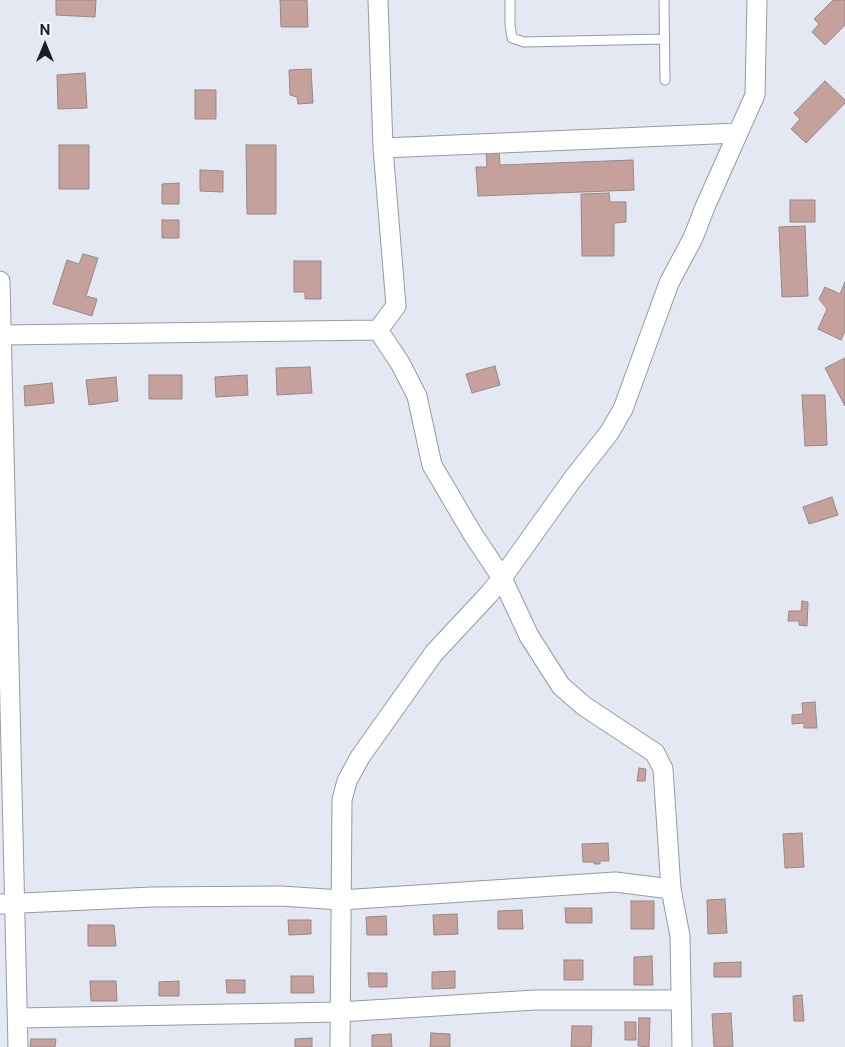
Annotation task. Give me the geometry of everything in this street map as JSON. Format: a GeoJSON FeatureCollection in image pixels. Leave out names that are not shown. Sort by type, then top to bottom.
{"type":"FeatureCollection","features":[{"type":"Feature","properties":{"kind":"street"},"geometry":{"type":"LineString","coordinates":[[378,0],[383,148],[396,306],[378,330]]}},
{"type":"Feature","properties":{"kind":"street"},"geometry":{"type":"LineString","coordinates":[[340,1047],[342,800],[347,781],[360,757],[434,653],[490,594],[572,480],[609,433],[623,409],[669,283],[693,238],[755,95],[757,0]]}},
{"type":"Feature","properties":{"kind":"street"},"geometry":{"type":"LineString","coordinates":[[383,148],[738,133]]}},
{"type":"Feature","properties":{"kind":"street"},"geometry":{"type":"LineString","coordinates":[[0,282],[7,904],[18,1018],[18,1047]]}},
{"type":"Feature","properties":{"kind":"street"},"geometry":{"type":"LineString","coordinates":[[378,330],[400,363],[417,396],[432,465],[472,533],[502,578],[528,636],[561,686],[584,706],[655,753],[663,769],[671,889],[680,936],[682,1047]]}},
{"type":"Feature","properties":{"kind":"street"},"geometry":{"type":"LineString","coordinates":[[2,335],[378,330]]}},
{"type":"Feature","properties":{"kind":"street"},"geometry":{"type":"LineString","coordinates":[[7,904],[152,897],[281,896],[341,900],[615,882],[671,889]]}},
{"type":"Feature","properties":{"kind":"street"},"geometry":{"type":"LineString","coordinates":[[18,1018],[339,1012],[535,1000],[680,1000]]}},
{"type":"Feature","properties":{"kind":"lane"},"geometry":{"type":"LineString","coordinates":[[510,0],[512,38],[524,42],[664,39]]}},
{"type":"Feature","properties":{"kind":"lane"},"geometry":{"type":"LineString","coordinates":[[664,0],[665,80]]}},
{"type":"Feature","properties":{"kind":"building"},"geometry":{"type":"Polygon","coordinates":[[[56,0],[96,0],[95,17],[56,15],[56,0]]]}},
{"type":"Feature","properties":{"kind":"building"},"geometry":{"type":"Polygon","coordinates":[[[280,0],[307,0],[308,27],[281,27],[280,0]]]}},
{"type":"Feature","properties":{"kind":"building"},"geometry":{"type":"Polygon","coordinates":[[[833,0],[845,0],[845,25],[825,45],[812,32],[819,24],[814,19],[833,0]]]}},
{"type":"Feature","properties":{"kind":"building"},"geometry":{"type":"Polygon","coordinates":[[[311,69],[313,103],[298,104],[297,97],[290,95],[289,70],[311,69]]]}},
{"type":"Feature","properties":{"kind":"building"},"geometry":{"type":"Polygon","coordinates":[[[85,73],[87,108],[58,109],[57,75],[85,73]]]}},
{"type":"Feature","properties":{"kind":"building"},"geometry":{"type":"Polygon","coordinates":[[[825,81],[845,100],[845,103],[806,143],[791,129],[800,119],[794,113],[825,81]]]}},
{"type":"Feature","properties":{"kind":"building"},"geometry":{"type":"Polygon","coordinates":[[[195,90],[216,90],[216,119],[195,119],[195,90]]]}},
{"type":"Feature","properties":{"kind":"building"},"geometry":{"type":"Polygon","coordinates":[[[59,145],[89,145],[89,189],[59,189],[59,145]]]}},
{"type":"Feature","properties":{"kind":"building"},"geometry":{"type":"Polygon","coordinates":[[[246,145],[276,145],[276,214],[247,214],[246,145]]]}},
{"type":"Feature","properties":{"kind":"building"},"geometry":{"type":"Polygon","coordinates":[[[499,151],[500,165],[633,160],[634,190],[478,196],[476,167],[487,167],[486,152],[499,151]]]}},
{"type":"Feature","properties":{"kind":"building"},"geometry":{"type":"Polygon","coordinates":[[[200,170],[223,171],[223,192],[200,191],[200,170]]]}},
{"type":"Feature","properties":{"kind":"building"},"geometry":{"type":"Polygon","coordinates":[[[179,183],[179,204],[162,204],[162,184],[179,183]]]}},
{"type":"Feature","properties":{"kind":"building"},"geometry":{"type":"Polygon","coordinates":[[[609,193],[610,202],[626,202],[626,222],[614,223],[614,256],[582,256],[581,194],[609,193]]]}},
{"type":"Feature","properties":{"kind":"building"},"geometry":{"type":"Polygon","coordinates":[[[790,200],[815,200],[815,222],[790,222],[790,200]]]}},
{"type":"Feature","properties":{"kind":"building"},"geometry":{"type":"Polygon","coordinates":[[[162,220],[179,220],[179,238],[162,238],[162,220]]]}},
{"type":"Feature","properties":{"kind":"building"},"geometry":{"type":"Polygon","coordinates":[[[805,226],[808,296],[782,297],[779,227],[805,226]]]}},
{"type":"Feature","properties":{"kind":"building"},"geometry":{"type":"Polygon","coordinates":[[[83,254],[98,258],[86,296],[97,299],[92,316],[53,304],[67,260],[79,264],[83,254]]]}},
{"type":"Feature","properties":{"kind":"building"},"geometry":{"type":"Polygon","coordinates":[[[294,261],[321,261],[321,299],[305,299],[305,292],[294,292],[294,261]]]}},
{"type":"Feature","properties":{"kind":"building"},"geometry":{"type":"Polygon","coordinates":[[[845,282],[845,331],[841,340],[818,329],[827,309],[819,299],[825,287],[840,294],[845,282]]]}},
{"type":"Feature","properties":{"kind":"building"},"geometry":{"type":"Polygon","coordinates":[[[845,358],[845,406],[825,368],[845,358]]]}},
{"type":"Feature","properties":{"kind":"building"},"geometry":{"type":"Polygon","coordinates":[[[495,366],[500,385],[472,393],[466,374],[495,366]]]}},
{"type":"Feature","properties":{"kind":"building"},"geometry":{"type":"Polygon","coordinates":[[[310,367],[312,393],[277,395],[276,368],[310,367]]]}},
{"type":"Feature","properties":{"kind":"building"},"geometry":{"type":"Polygon","coordinates":[[[149,375],[182,375],[182,399],[149,399],[149,375]]]}},
{"type":"Feature","properties":{"kind":"building"},"geometry":{"type":"Polygon","coordinates":[[[247,375],[248,395],[216,397],[215,377],[247,375]]]}},
{"type":"Feature","properties":{"kind":"building"},"geometry":{"type":"Polygon","coordinates":[[[116,377],[118,401],[89,405],[86,380],[116,377]]]}},
{"type":"Feature","properties":{"kind":"building"},"geometry":{"type":"Polygon","coordinates":[[[52,383],[54,403],[25,406],[24,386],[52,383]]]}},
{"type":"Feature","properties":{"kind":"building"},"geometry":{"type":"Polygon","coordinates":[[[802,395],[825,395],[827,445],[805,446],[802,395]]]}},
{"type":"Feature","properties":{"kind":"building"},"geometry":{"type":"Polygon","coordinates":[[[832,497],[838,515],[809,524],[803,507],[832,497]]]}},
{"type":"Feature","properties":{"kind":"building"},"geometry":{"type":"Polygon","coordinates":[[[802,601],[808,602],[807,626],[799,625],[799,621],[788,621],[789,611],[801,611],[802,601]]]}},
{"type":"Feature","properties":{"kind":"building"},"geometry":{"type":"Polygon","coordinates":[[[815,702],[817,728],[804,728],[804,723],[792,724],[792,715],[803,714],[802,703],[815,702]]]}},
{"type":"Feature","properties":{"kind":"building"},"geometry":{"type":"Polygon","coordinates":[[[639,768],[646,769],[645,781],[637,781],[639,768]]]}},
{"type":"Feature","properties":{"kind":"building"},"geometry":{"type":"Polygon","coordinates":[[[802,833],[804,867],[785,868],[783,834],[802,833]]]}},
{"type":"Feature","properties":{"kind":"building"},"geometry":{"type":"Polygon","coordinates":[[[608,843],[609,861],[600,861],[600,864],[583,862],[582,844],[608,843]]]}},
{"type":"Feature","properties":{"kind":"building"},"geometry":{"type":"Polygon","coordinates":[[[725,899],[727,933],[708,934],[707,900],[725,899]]]}},
{"type":"Feature","properties":{"kind":"building"},"geometry":{"type":"Polygon","coordinates":[[[631,901],[654,901],[654,929],[631,929],[631,901]]]}},
{"type":"Feature","properties":{"kind":"building"},"geometry":{"type":"Polygon","coordinates":[[[565,908],[592,908],[592,923],[566,923],[565,908]]]}},
{"type":"Feature","properties":{"kind":"building"},"geometry":{"type":"Polygon","coordinates":[[[522,910],[523,929],[498,929],[498,911],[522,910]]]}},
{"type":"Feature","properties":{"kind":"building"},"geometry":{"type":"Polygon","coordinates":[[[457,914],[458,934],[434,935],[433,915],[457,914]]]}},
{"type":"Feature","properties":{"kind":"building"},"geometry":{"type":"Polygon","coordinates":[[[386,916],[387,935],[367,935],[366,917],[386,916]]]}},
{"type":"Feature","properties":{"kind":"building"},"geometry":{"type":"Polygon","coordinates":[[[288,920],[311,920],[311,934],[289,935],[288,920]]]}},
{"type":"Feature","properties":{"kind":"building"},"geometry":{"type":"Polygon","coordinates":[[[88,925],[114,925],[116,946],[88,946],[88,925]]]}},
{"type":"Feature","properties":{"kind":"building"},"geometry":{"type":"Polygon","coordinates":[[[652,956],[653,985],[634,985],[634,957],[652,956]]]}},
{"type":"Feature","properties":{"kind":"building"},"geometry":{"type":"Polygon","coordinates":[[[564,960],[583,960],[583,980],[564,980],[564,960]]]}},
{"type":"Feature","properties":{"kind":"building"},"geometry":{"type":"Polygon","coordinates":[[[741,962],[741,977],[714,977],[714,963],[741,962]]]}},
{"type":"Feature","properties":{"kind":"building"},"geometry":{"type":"Polygon","coordinates":[[[455,971],[455,988],[432,989],[432,972],[455,971]]]}},
{"type":"Feature","properties":{"kind":"building"},"geometry":{"type":"Polygon","coordinates":[[[368,973],[387,973],[387,987],[369,987],[368,973]]]}},
{"type":"Feature","properties":{"kind":"building"},"geometry":{"type":"Polygon","coordinates":[[[291,976],[313,976],[314,993],[291,993],[291,976]]]}},
{"type":"Feature","properties":{"kind":"building"},"geometry":{"type":"Polygon","coordinates":[[[226,980],[245,980],[245,993],[227,993],[226,980]]]}},
{"type":"Feature","properties":{"kind":"building"},"geometry":{"type":"Polygon","coordinates":[[[90,981],[116,981],[117,1001],[91,1001],[90,981]]]}},
{"type":"Feature","properties":{"kind":"building"},"geometry":{"type":"Polygon","coordinates":[[[179,981],[179,996],[159,996],[159,982],[179,981]]]}},
{"type":"Feature","properties":{"kind":"building"},"geometry":{"type":"Polygon","coordinates":[[[802,995],[804,1021],[794,1021],[793,996],[802,995]]]}},
{"type":"Feature","properties":{"kind":"building"},"geometry":{"type":"Polygon","coordinates":[[[731,1013],[733,1047],[714,1047],[712,1014],[731,1013]]]}},
{"type":"Feature","properties":{"kind":"building"},"geometry":{"type":"Polygon","coordinates":[[[639,1018],[650,1018],[649,1047],[638,1046],[639,1018]]]}},
{"type":"Feature","properties":{"kind":"building"},"geometry":{"type":"Polygon","coordinates":[[[625,1022],[636,1022],[636,1040],[625,1040],[625,1022]]]}},
{"type":"Feature","properties":{"kind":"building"},"geometry":{"type":"Polygon","coordinates":[[[572,1026],[592,1026],[591,1047],[571,1047],[572,1026]]]}},
{"type":"Feature","properties":{"kind":"building"},"geometry":{"type":"Polygon","coordinates":[[[431,1033],[450,1034],[450,1047],[430,1047],[431,1033]]]}},
{"type":"Feature","properties":{"kind":"building"},"geometry":{"type":"Polygon","coordinates":[[[391,1034],[392,1047],[372,1047],[372,1035],[391,1034]]]}},
{"type":"Feature","properties":{"kind":"building"},"geometry":{"type":"Polygon","coordinates":[[[312,1038],[312,1047],[295,1047],[295,1039],[312,1038]]]}},
{"type":"Feature","properties":{"kind":"building"},"geometry":{"type":"Polygon","coordinates":[[[31,1039],[56,1039],[55,1047],[30,1047],[31,1039]]]}}]}
